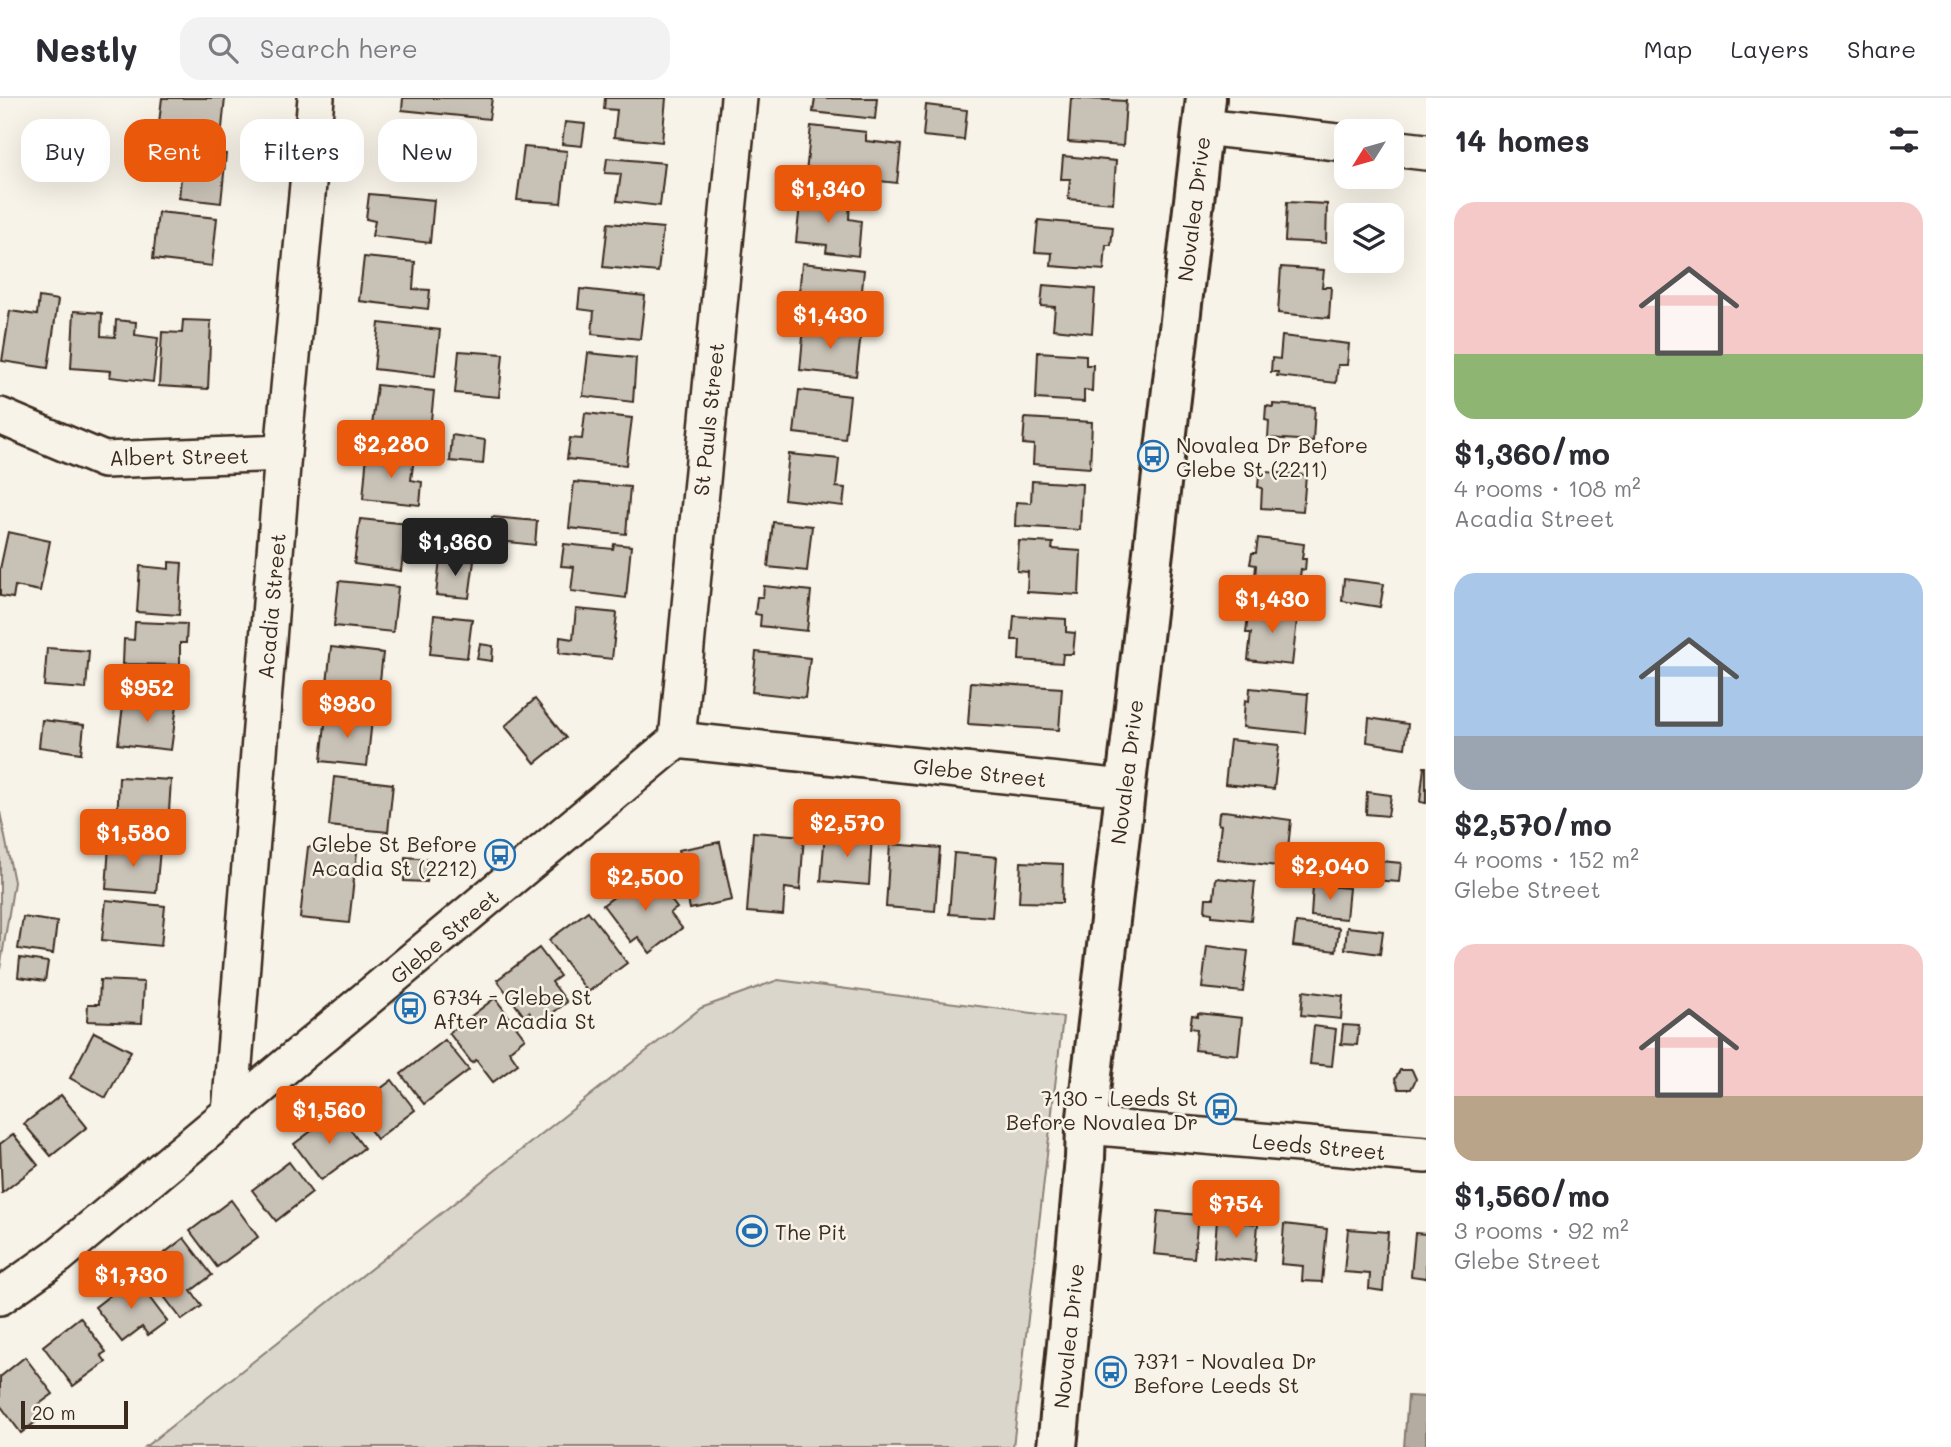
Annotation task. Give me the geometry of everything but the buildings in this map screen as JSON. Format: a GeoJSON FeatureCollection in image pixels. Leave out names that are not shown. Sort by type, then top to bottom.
{"type":"FeatureCollection","features":[{"type":"Feature","properties":{"kind":"street","name":"Acadia Street"},"geometry":{"type":"LineString","coordinates":[[230,1114],[283,453],[316,98]]}},
{"type":"Feature","properties":{"kind":"street","name":"St Pauls Street"},"geometry":{"type":"LineString","coordinates":[[677,740],[739,98]]}},
{"type":"Feature","properties":{"kind":"street"},"geometry":{"type":"LineString","coordinates":[[1205,113],[1334,140]]}},
{"type":"Feature","properties":{"kind":"street","name":"Novalea Drive"},"geometry":{"type":"LineString","coordinates":[[1057,1447],[1086,1126],[1205,113]]}},
{"type":"Feature","properties":{"kind":"street"},"geometry":{"type":"LineString","coordinates":[[1404,149],[1426,152]]}},
{"type":"Feature","properties":{"kind":"street","name":"Albert Street"},"geometry":{"type":"LineString","coordinates":[[0,416],[104,460],[283,453]]}},
{"type":"Feature","properties":{"kind":"street","name":"Glebe Street"},"geometry":{"type":"LineString","coordinates":[[0,1297],[58,1256],[677,740],[1124,788]]}},
{"type":"Feature","properties":{"kind":"street","name":"Leeds Street"},"geometry":{"type":"LineString","coordinates":[[1086,1126],[1426,1155]]}},
{"type":"Feature","properties":{"kind":"street","name":"Glebe Street"},"geometry":{"type":"LineString","coordinates":[[0,1274],[58,1256]]}},
{"type":"Feature","properties":{"kind":"shaded area"},"geometry":{"type":"Polygon","coordinates":[[[0,812],[14,882],[0,969],[0,812]]]}},
{"type":"Feature","properties":{"kind":"shaded area","name":"The Pit"},"geometry":{"type":"Polygon","coordinates":[[[778,980],[1063,1017],[1013,1447],[145,1447],[701,1008],[778,980]]]}},
{"type":"Feature","properties":{"kind":"shaded area"},"geometry":{"type":"Polygon","coordinates":[[[1408,1396],[1426,1397],[1426,1447],[1404,1447],[1408,1396]]]}},
{"type":"Feature","properties":{"kind":"place","name":"Novalea Dr Before Glebe St (2211)"},"geometry":{"type":"Point","coordinates":[1153,456]}},
{"type":"Feature","properties":{"kind":"place","name":"Glebe St Before Acadia St (2212)"},"geometry":{"type":"Point","coordinates":[500,855]}},
{"type":"Feature","properties":{"kind":"place","name":"6734 - Glebe St After Acadia St"},"geometry":{"type":"Point","coordinates":[410,1008]}},
{"type":"Feature","properties":{"kind":"place","name":"7130 - Leeds St Before Novalea Dr"},"geometry":{"type":"Point","coordinates":[1221,1109]}},
{"type":"Feature","properties":{"kind":"place","name":"The Pit"},"geometry":{"type":"Point","coordinates":[752,1231]}},
{"type":"Feature","properties":{"kind":"place","name":"7371 - Novalea Dr Before Leeds St"},"geometry":{"type":"Point","coordinates":[1111,1372]}}]}
